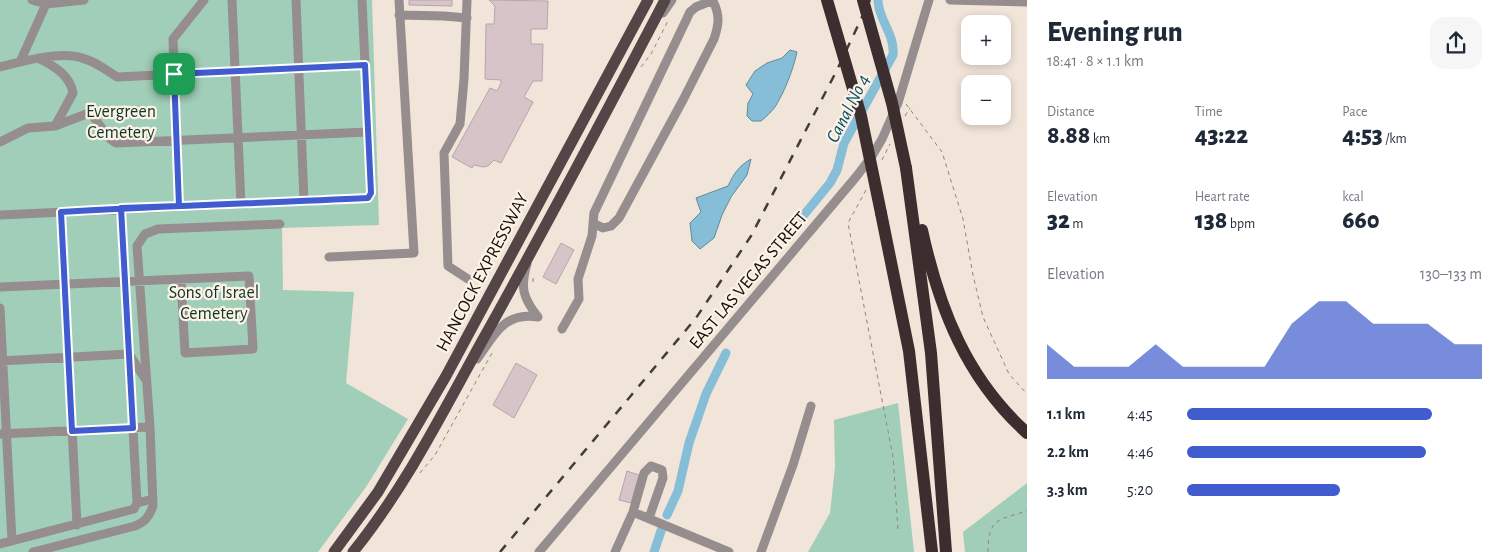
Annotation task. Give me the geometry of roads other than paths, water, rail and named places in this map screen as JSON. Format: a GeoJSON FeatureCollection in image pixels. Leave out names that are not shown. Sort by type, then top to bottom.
{"type":"FeatureCollection","features":[{"type":"Feature","properties":{"kind":"highway"},"geometry":{"type":"LineString","coordinates":[[827,0],[861,116],[907,341],[932,552]]}},
{"type":"Feature","properties":{"kind":"highway"},"geometry":{"type":"LineString","coordinates":[[863,0],[892,103],[931,269],[948,320],[958,341],[985,386],[1009,416],[1027,433]]}},
{"type":"Feature","properties":{"kind":"highway"},"geometry":{"type":"LineString","coordinates":[[906,168],[931,353],[946,552]]}},
{"type":"Feature","properties":{"kind":"highway"},"geometry":{"type":"LineString","coordinates":[[919,434],[925,552]]}},
{"type":"Feature","properties":{"kind":"main road","name":"HANCOCK EXPRESSWAY"},"geometry":{"type":"LineString","coordinates":[[334,552],[378,492],[446,376],[648,0]]}},
{"type":"Feature","properties":{"kind":"main road","name":"HANCOCK EXPRESSWAY"},"geometry":{"type":"LineString","coordinates":[[353,552],[424,448],[665,0]]}},
{"type":"Feature","properties":{"kind":"street"},"geometry":{"type":"LineString","coordinates":[[32,0],[46,4],[84,0]]}},
{"type":"Feature","properties":{"kind":"street"},"geometry":{"type":"LineString","coordinates":[[179,206],[173,39],[204,0]]}},
{"type":"Feature","properties":{"kind":"street"},"geometry":{"type":"LineString","coordinates":[[232,0],[241,204]]}},
{"type":"Feature","properties":{"kind":"street"},"geometry":{"type":"LineString","coordinates":[[296,0],[304,201]]}},
{"type":"Feature","properties":{"kind":"street"},"geometry":{"type":"LineString","coordinates":[[0,215],[368,198],[371,193],[362,0]]}},
{"type":"Feature","properties":{"kind":"street"},"geometry":{"type":"LineString","coordinates":[[329,257],[414,253],[400,0]]}},
{"type":"Feature","properties":{"kind":"street"},"geometry":{"type":"LineString","coordinates":[[467,0],[460,124],[444,153],[448,266],[468,280]]}},
{"type":"Feature","properties":{"kind":"street"},"geometry":{"type":"LineString","coordinates":[[641,46],[672,0]]}},
{"type":"Feature","properties":{"kind":"street"},"geometry":{"type":"LineString","coordinates":[[562,329],[579,299],[578,279],[592,236],[593,222],[594,213],[690,12],[696,7],[713,0],[718,11],[719,24],[714,39],[638,185],[619,218],[611,226],[603,228],[593,222]]}},
{"type":"Feature","properties":{"kind":"street","name":"EAST LAS VEGAS STREET"},"geometry":{"type":"LineString","coordinates":[[539,552],[872,156],[882,139],[900,97],[929,0]]}},
{"type":"Feature","properties":{"kind":"street"},"geometry":{"type":"LineString","coordinates":[[950,0],[1027,2]]}},
{"type":"Feature","properties":{"kind":"street"},"geometry":{"type":"LineString","coordinates":[[20,62],[46,4]]}},
{"type":"Feature","properties":{"kind":"street"},"geometry":{"type":"LineString","coordinates":[[400,14],[467,18]]}},
{"type":"Feature","properties":{"kind":"street"},"geometry":{"type":"LineString","coordinates":[[0,67],[38,58],[74,56],[84,58],[117,77],[365,65]]}},
{"type":"Feature","properties":{"kind":"street"},"geometry":{"type":"LineString","coordinates":[[38,58],[66,76],[72,88],[73,94],[55,126]]}},
{"type":"Feature","properties":{"kind":"street"},"geometry":{"type":"LineString","coordinates":[[0,142],[28,128],[55,126],[89,114],[92,115],[116,143],[368,132]]}},
{"type":"Feature","properties":{"kind":"street"},"geometry":{"type":"LineString","coordinates":[[0,544],[134,509],[137,503],[121,208]]}},
{"type":"Feature","properties":{"kind":"street"},"geometry":{"type":"LineString","coordinates":[[61,212],[77,525]]}},
{"type":"Feature","properties":{"kind":"street"},"geometry":{"type":"LineString","coordinates":[[33,552],[134,526],[143,523],[150,516],[153,499],[150,427],[137,246],[144,234],[158,230],[280,224]]}},
{"type":"Feature","properties":{"kind":"street"},"geometry":{"type":"LineString","coordinates":[[458,385],[504,324],[520,316],[538,317],[527,303],[523,292],[526,270],[532,250]]}},
{"type":"Feature","properties":{"kind":"street"},"geometry":{"type":"LineString","coordinates":[[0,287],[125,282],[181,279],[250,276],[253,349],[185,353],[181,279]]}},
{"type":"Feature","properties":{"kind":"street"},"geometry":{"type":"LineString","coordinates":[[0,308],[3,434],[12,541]]}},
{"type":"Feature","properties":{"kind":"street"},"geometry":{"type":"LineString","coordinates":[[129,354],[147,380]]}},
{"type":"Feature","properties":{"kind":"street"},"geometry":{"type":"LineString","coordinates":[[1,361],[129,354]]}},
{"type":"Feature","properties":{"kind":"street"},"geometry":{"type":"LineString","coordinates":[[761,552],[793,465],[812,406]]}},
{"type":"Feature","properties":{"kind":"street"},"geometry":{"type":"LineString","coordinates":[[3,434],[150,427]]}},
{"type":"Feature","properties":{"kind":"street"},"geometry":{"type":"LineString","coordinates":[[615,552],[633,512],[644,473],[651,466],[662,470],[663,478],[649,518]]}},
{"type":"Feature","properties":{"kind":"street"},"geometry":{"type":"LineString","coordinates":[[137,503],[153,499]]}},
{"type":"Feature","properties":{"kind":"street"},"geometry":{"type":"LineString","coordinates":[[633,512],[728,552]]}},
{"type":"Feature","properties":{"kind":"water"},"geometry":{"type":"Polygon","coordinates":[[[790,50],[797,52],[779,101],[761,121],[752,121],[747,116],[748,103],[753,94],[746,85],[755,71],[767,63],[782,58],[790,50]]]}},
{"type":"Feature","properties":{"kind":"water"},"geometry":{"type":"Polygon","coordinates":[[[751,159],[747,175],[731,197],[714,238],[700,249],[692,241],[690,223],[701,212],[696,198],[728,186],[737,170],[751,159]]]}},
{"type":"Feature","properties":{"kind":"waterway","name":"Canal No 4"},"geometry":{"type":"LineString","coordinates":[[799,221],[830,183],[837,170],[844,143],[893,55],[892,41],[881,15],[878,1]]}},
{"type":"Feature","properties":{"kind":"waterway","name":"Canal No 4"},"geometry":{"type":"LineString","coordinates":[[667,515],[678,491],[689,443],[706,394],[726,353]]}},
{"type":"Feature","properties":{"kind":"waterway","name":"Canal No 4"},"geometry":{"type":"LineString","coordinates":[[654,552],[662,528]]}},
{"type":"Feature","properties":{"kind":"railway"},"geometry":{"type":"LineString","coordinates":[[500,552],[696,318],[751,236],[837,70],[870,0]]}},
{"type":"Feature","properties":{"kind":"park label","name":"Evergreen Cemetery"},"geometry":{"type":"Point","coordinates":[121,121]}},
{"type":"Feature","properties":{"kind":"park label","name":"Sons of Israel Cemetery"},"geometry":{"type":"Point","coordinates":[214,302]}}]}
